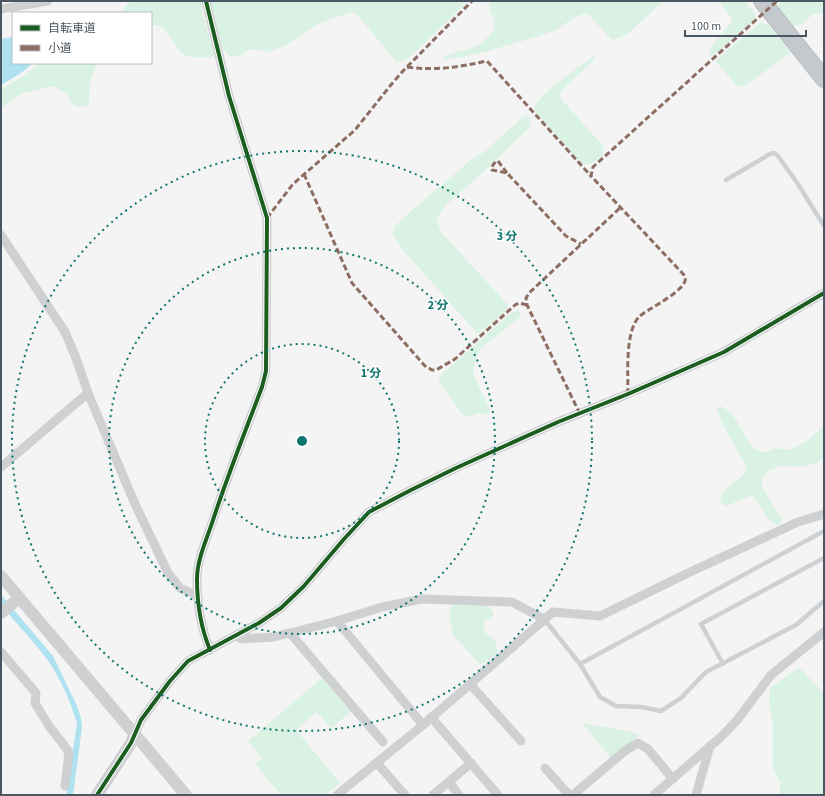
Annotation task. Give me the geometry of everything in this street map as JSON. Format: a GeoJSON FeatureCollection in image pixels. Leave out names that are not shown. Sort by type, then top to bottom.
{"type":"FeatureCollection","features":[{"type":"Feature","properties":{"kind":"highway"},"geometry":{"type":"LineString","coordinates":[[762,1],[824,79]]}},
{"type":"Feature","properties":{"kind":"street"},"geometry":{"type":"LineString","coordinates":[[1,9],[48,1]]}},
{"type":"Feature","properties":{"kind":"street"},"geometry":{"type":"LineString","coordinates":[[206,1],[230,102],[267,218],[266,371],[262,387],[226,478],[201,557],[197,578],[198,606],[206,640],[210,650]]}},
{"type":"Feature","properties":{"kind":"street"},"geometry":{"type":"LineString","coordinates":[[1,235],[65,332],[88,393],[135,504],[168,573],[180,588],[198,596]]}},
{"type":"Feature","properties":{"kind":"street"},"geometry":{"type":"LineString","coordinates":[[97,795],[131,743],[141,720],[179,670],[188,661],[259,624],[292,599],[369,512],[411,490],[558,422],[628,394],[724,352],[824,293]]}},
{"type":"Feature","properties":{"kind":"street"},"geometry":{"type":"LineString","coordinates":[[1,467],[88,393]]}},
{"type":"Feature","properties":{"kind":"street"},"geometry":{"type":"LineString","coordinates":[[337,795],[423,725],[553,612],[600,616],[688,572],[798,522],[824,514]]}},
{"type":"Feature","properties":{"kind":"street"},"geometry":{"type":"LineString","coordinates":[[1,576],[16,600],[135,734],[186,795]]}},
{"type":"Feature","properties":{"kind":"street"},"geometry":{"type":"LineString","coordinates":[[236,635],[241,639],[274,637],[337,621],[382,607],[422,599],[512,602],[544,620]]}},
{"type":"Feature","properties":{"kind":"street"},"geometry":{"type":"LineString","coordinates":[[1,613],[16,600]]}},
{"type":"Feature","properties":{"kind":"street"},"geometry":{"type":"LineString","coordinates":[[337,621],[423,725]]}},
{"type":"Feature","properties":{"kind":"street"},"geometry":{"type":"LineString","coordinates":[[654,795],[722,736],[738,719],[771,676],[824,632]]}},
{"type":"Feature","properties":{"kind":"street"},"geometry":{"type":"LineString","coordinates":[[290,633],[383,742]]}},
{"type":"Feature","properties":{"kind":"street"},"geometry":{"type":"LineString","coordinates":[[1,652],[36,693],[35,704],[69,753],[65,786]]}},
{"type":"Feature","properties":{"kind":"street"},"geometry":{"type":"LineString","coordinates":[[470,684],[522,742]]}},
{"type":"Feature","properties":{"kind":"street"},"geometry":{"type":"LineString","coordinates":[[431,717],[498,795]]}},
{"type":"Feature","properties":{"kind":"street"},"geometry":{"type":"LineString","coordinates":[[573,795],[626,750],[638,744],[648,749],[673,779]]}},
{"type":"Feature","properties":{"kind":"street"},"geometry":{"type":"LineString","coordinates":[[696,795],[710,746]]}},
{"type":"Feature","properties":{"kind":"street"},"geometry":{"type":"LineString","coordinates":[[377,763],[405,795]]}},
{"type":"Feature","properties":{"kind":"street"},"geometry":{"type":"LineString","coordinates":[[433,795],[471,763]]}},
{"type":"Feature","properties":{"kind":"street"},"geometry":{"type":"LineString","coordinates":[[545,768],[569,795]]}},
{"type":"Feature","properties":{"kind":"street"},"geometry":{"type":"LineString","coordinates":[[449,782],[459,795]]}},
{"type":"Feature","properties":{"kind":"lane"},"geometry":{"type":"LineString","coordinates":[[726,180],[774,153],[778,156],[798,184],[824,226]]}},
{"type":"Feature","properties":{"kind":"lane"},"geometry":{"type":"LineString","coordinates":[[580,664],[824,531]]}},
{"type":"Feature","properties":{"kind":"lane"},"geometry":{"type":"LineString","coordinates":[[723,664],[701,624],[824,558]]}},
{"type":"Feature","properties":{"kind":"lane"},"geometry":{"type":"LineString","coordinates":[[544,620],[580,664],[600,697],[616,706],[641,707],[661,711],[681,698],[706,672],[796,625],[824,601]]}},
{"type":"Feature","properties":{"kind":"green space"},"geometry":{"type":"Polygon","coordinates":[[[130,1],[202,1],[203,14],[214,55],[210,58],[187,56],[178,49],[164,29],[152,24],[152,12],[118,12],[123,10],[130,1]]]}},
{"type":"Feature","properties":{"kind":"green space"},"geometry":{"type":"Polygon","coordinates":[[[209,1],[468,1],[411,56],[404,61],[396,61],[357,15],[351,12],[320,23],[286,45],[267,52],[251,49],[239,56],[232,57],[221,46],[215,32],[209,1]]]}},
{"type":"Feature","properties":{"kind":"green space"},"geometry":{"type":"Polygon","coordinates":[[[489,1],[663,1],[629,33],[613,40],[588,14],[583,14],[553,31],[464,57],[443,59],[444,56],[477,46],[491,34],[494,25],[489,7],[489,1]]]}},
{"type":"Feature","properties":{"kind":"green space"},"geometry":{"type":"Polygon","coordinates":[[[718,1],[745,1],[755,15],[755,20],[713,56],[709,52],[710,48],[732,22],[731,17],[718,1]]]}},
{"type":"Feature","properties":{"kind":"green space"},"geometry":{"type":"Polygon","coordinates":[[[782,1],[824,1],[824,13],[813,14],[802,24],[793,26],[783,20],[776,10],[782,1]]]}},
{"type":"Feature","properties":{"kind":"green space"},"geometry":{"type":"Polygon","coordinates":[[[761,22],[768,25],[790,51],[789,54],[746,85],[738,87],[716,60],[761,22]]]}},
{"type":"Feature","properties":{"kind":"green space"},"geometry":{"type":"Polygon","coordinates":[[[594,56],[595,59],[563,89],[560,95],[562,100],[604,147],[602,156],[593,163],[588,164],[577,159],[536,112],[534,107],[553,87],[594,56]]]}},
{"type":"Feature","properties":{"kind":"green space"},"geometry":{"type":"Polygon","coordinates":[[[39,64],[97,64],[90,83],[89,103],[86,106],[79,107],[72,104],[68,95],[54,86],[23,93],[1,108],[1,89],[22,77],[39,64]]]}},
{"type":"Feature","properties":{"kind":"green space"},"geometry":{"type":"Polygon","coordinates":[[[524,116],[529,116],[531,122],[529,128],[446,205],[436,220],[442,233],[508,305],[508,309],[479,333],[476,332],[402,249],[393,234],[395,226],[418,205],[472,159],[483,153],[524,116]]]}},
{"type":"Feature","properties":{"kind":"green space"},"geometry":{"type":"Polygon","coordinates":[[[518,310],[520,312],[520,317],[481,348],[476,358],[473,369],[474,376],[490,410],[489,413],[479,413],[467,417],[462,414],[439,380],[443,373],[512,312],[518,310]]]}},
{"type":"Feature","properties":{"kind":"green space"},"geometry":{"type":"Polygon","coordinates":[[[719,406],[730,412],[753,447],[764,453],[775,448],[788,450],[806,442],[824,426],[824,458],[816,463],[803,467],[780,466],[769,470],[762,479],[762,487],[782,520],[779,525],[767,517],[759,503],[752,495],[726,506],[720,502],[724,492],[747,469],[723,424],[717,409],[719,406]]]}},
{"type":"Feature","properties":{"kind":"green space"},"geometry":{"type":"Polygon","coordinates":[[[481,604],[490,607],[493,612],[494,615],[490,619],[485,619],[483,624],[485,633],[495,640],[498,652],[486,662],[480,664],[453,635],[450,610],[453,605],[481,604]]]}},
{"type":"Feature","properties":{"kind":"green space"},"geometry":{"type":"Polygon","coordinates":[[[798,668],[802,670],[824,694],[824,795],[779,795],[781,784],[773,768],[773,724],[769,704],[770,688],[798,668]]]}},
{"type":"Feature","properties":{"kind":"green space"},"geometry":{"type":"Polygon","coordinates":[[[322,678],[351,712],[331,728],[317,712],[296,730],[340,783],[325,795],[281,795],[255,764],[262,758],[248,741],[322,678]]]}},
{"type":"Feature","properties":{"kind":"green space"},"geometry":{"type":"Polygon","coordinates":[[[582,723],[632,732],[640,735],[611,758],[582,723]]]}},
{"type":"Feature","properties":{"kind":"water"},"geometry":{"type":"Polygon","coordinates":[[[12,37],[12,64],[32,64],[21,73],[1,85],[1,39],[12,37]]]}},
{"type":"Feature","properties":{"kind":"water"},"geometry":{"type":"Polygon","coordinates":[[[1,595],[53,656],[77,706],[82,727],[73,795],[66,795],[77,723],[72,707],[52,666],[1,605],[1,595]]]}},
{"type":"Feature","properties":{"kind":"marked path"},"geometry":{"type":"LineString","coordinates":[[267,218],[293,184],[355,130],[403,71],[472,1]]}},
{"type":"Feature","properties":{"kind":"marked path"},"geometry":{"type":"LineString","coordinates":[[628,394],[628,353],[631,332],[639,317],[675,293],[681,287],[685,281],[685,276],[591,176],[593,167],[777,1]]}},
{"type":"Feature","properties":{"kind":"marked path"},"geometry":{"type":"LineString","coordinates":[[407,67],[428,69],[448,68],[487,61],[591,176]]}},
{"type":"Feature","properties":{"kind":"marked path"},"geometry":{"type":"LineString","coordinates":[[507,173],[498,161],[496,161],[491,168],[492,170],[507,173],[566,236],[581,244]]}},
{"type":"Feature","properties":{"kind":"marked path"},"geometry":{"type":"LineString","coordinates":[[304,174],[352,283],[425,366],[432,370],[436,370],[455,359],[515,305],[519,303],[527,305]]}},
{"type":"Feature","properties":{"kind":"marked path"},"geometry":{"type":"LineString","coordinates":[[580,414],[527,305],[526,298],[529,293],[621,207]]}},
{"type":"Feature","properties":{"kind":"cycle path"},"geometry":{"type":"LineString","coordinates":[[206,1],[229,96],[267,218],[266,371],[262,387],[200,558],[197,572],[200,615],[210,650]]}},
{"type":"Feature","properties":{"kind":"cycle path"},"geometry":{"type":"LineString","coordinates":[[97,795],[131,743],[141,720],[170,681],[188,661],[259,623],[281,608],[304,586],[369,512],[456,468],[558,422],[628,394],[724,352],[824,293]]}}]}
